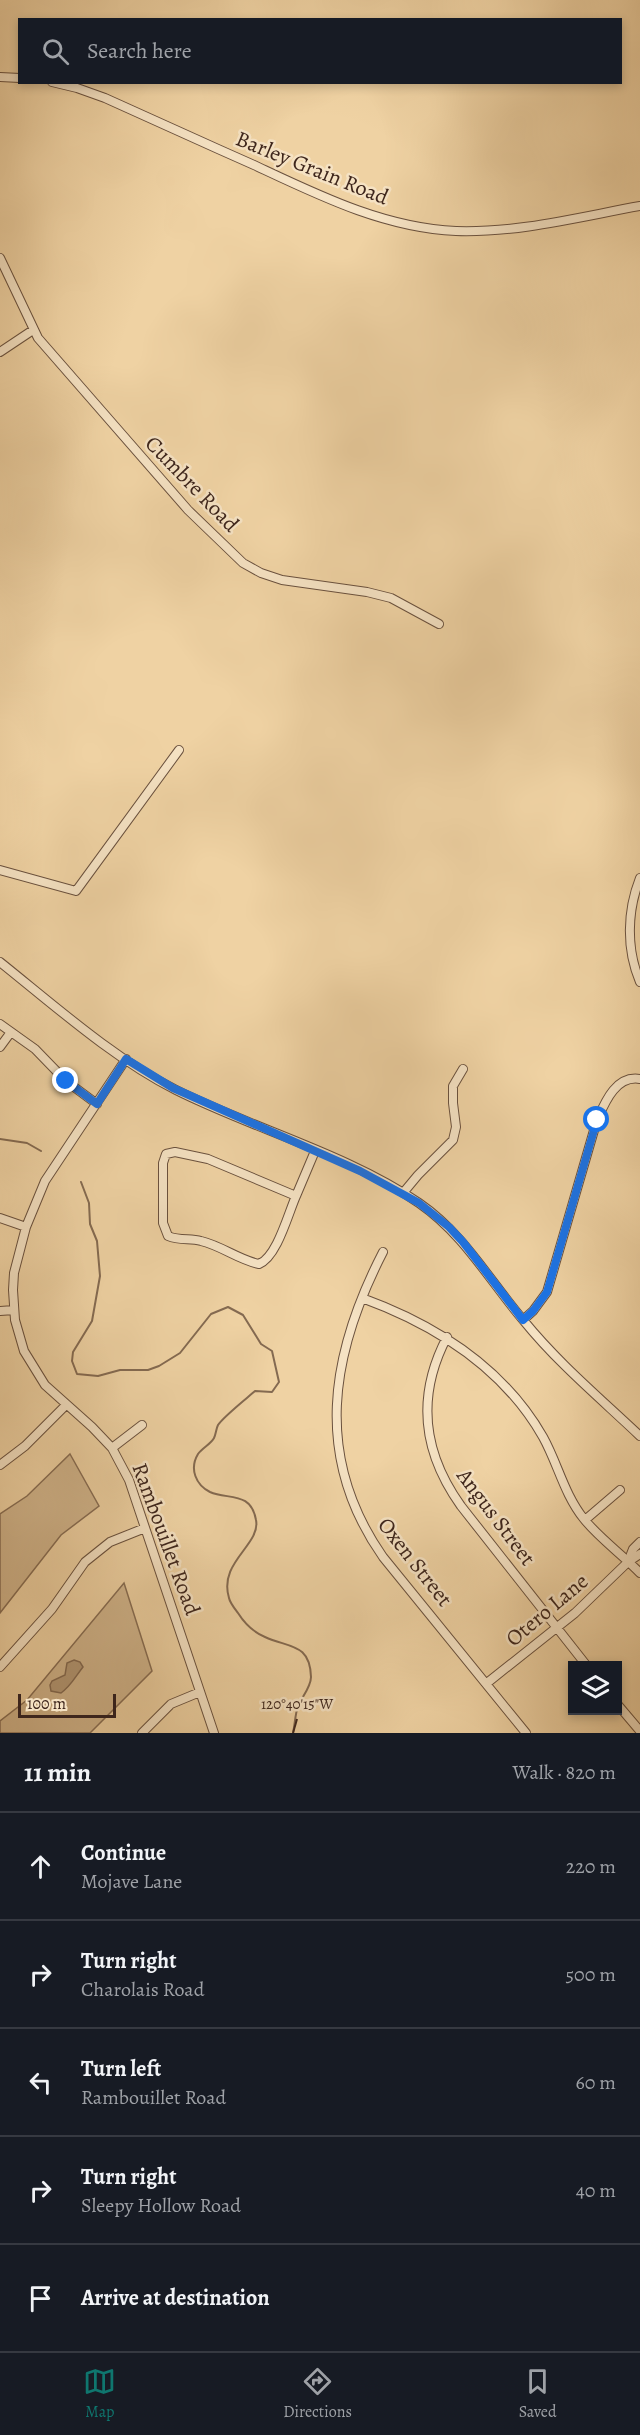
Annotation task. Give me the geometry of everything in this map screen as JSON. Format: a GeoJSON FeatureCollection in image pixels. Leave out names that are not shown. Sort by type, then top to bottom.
{"type":"FeatureCollection","features":[{"type":"Feature","properties":{"kind":"street"},"geometry":{"type":"LineString","coordinates":[[0,76],[18,78]]}},
{"type":"Feature","properties":{"kind":"street","name":"Barley Grain Road"},"geometry":{"type":"LineString","coordinates":[[60,84],[105,98],[319,195],[372,216],[407,224],[455,231],[502,230],[640,206]]}},
{"type":"Feature","properties":{"kind":"street","name":"Cumbre Road"},"geometry":{"type":"LineString","coordinates":[[0,258],[33,330],[67,374],[191,513],[243,563],[261,573],[282,580],[367,592],[391,598],[439,624]]}},
{"type":"Feature","properties":{"kind":"street"},"geometry":{"type":"LineString","coordinates":[[0,352],[33,330]]}},
{"type":"Feature","properties":{"kind":"street"},"geometry":{"type":"LineString","coordinates":[[0,870],[76,891],[179,750]]}},
{"type":"Feature","properties":{"kind":"street"},"geometry":{"type":"LineString","coordinates":[[640,878],[632,913],[629,944],[632,962],[640,982]]}},
{"type":"Feature","properties":{"kind":"street"},"geometry":{"type":"LineString","coordinates":[[0,962],[126,1059],[173,1088],[403,1193],[449,1227],[542,1342],[640,1436]]}},
{"type":"Feature","properties":{"kind":"street"},"geometry":{"type":"LineString","coordinates":[[0,1024],[35,1049],[66,1081],[97,1104]]}},
{"type":"Feature","properties":{"kind":"street"},"geometry":{"type":"LineString","coordinates":[[0,1047],[11,1032]]}},
{"type":"Feature","properties":{"kind":"street","name":"Rambouillet Road"},"geometry":{"type":"LineString","coordinates":[[126,1059],[45,1181],[26,1227],[14,1273],[14,1310],[24,1351],[45,1385],[112,1448],[129,1480],[214,1733]]}},
{"type":"Feature","properties":{"kind":"street"},"geometry":{"type":"LineString","coordinates":[[403,1193],[418,1174],[453,1140],[456,1127],[453,1086],[463,1069]]}},
{"type":"Feature","properties":{"kind":"street"},"geometry":{"type":"LineString","coordinates":[[523,1320],[547,1292],[597,1120],[607,1097],[625,1081],[631,1078],[640,1079]]}},
{"type":"Feature","properties":{"kind":"street"},"geometry":{"type":"LineString","coordinates":[[296,1196],[194,1156],[175,1152],[166,1154],[163,1163],[164,1223],[168,1236],[177,1240],[200,1240],[259,1264],[268,1259],[275,1247],[315,1151]]}},
{"type":"Feature","properties":{"kind":"street"},"geometry":{"type":"LineString","coordinates":[[0,1218],[26,1227]]}},
{"type":"Feature","properties":{"kind":"street","name":"Oxen Street"},"geometry":{"type":"LineString","coordinates":[[383,1252],[362,1298],[346,1354],[337,1405],[336,1435],[348,1494],[369,1537],[383,1557],[526,1733]]}},
{"type":"Feature","properties":{"kind":"street"},"geometry":{"type":"LineString","coordinates":[[362,1298],[408,1316],[447,1337],[476,1359],[513,1394],[530,1415],[547,1445],[569,1497],[585,1520],[640,1573]]}},
{"type":"Feature","properties":{"kind":"street"},"geometry":{"type":"LineString","coordinates":[[0,1311],[14,1310]]}},
{"type":"Feature","properties":{"kind":"street","name":"Angus Street"},"geometry":{"type":"LineString","coordinates":[[447,1337],[435,1363],[428,1403],[431,1448],[438,1468],[461,1506],[584,1661]]}},
{"type":"Feature","properties":{"kind":"street"},"geometry":{"type":"LineString","coordinates":[[0,1465],[25,1446],[66,1405]]}},
{"type":"Feature","properties":{"kind":"street"},"geometry":{"type":"LineString","coordinates":[[112,1448],[142,1425]]}},
{"type":"Feature","properties":{"kind":"street"},"geometry":{"type":"LineString","coordinates":[[585,1520],[620,1490]]}},
{"type":"Feature","properties":{"kind":"street"},"geometry":{"type":"LineString","coordinates":[[0,1667],[52,1609],[85,1562],[110,1542],[145,1528]]}},
{"type":"Feature","properties":{"kind":"street","name":"Otero Lane"},"geometry":{"type":"LineString","coordinates":[[627,1562],[640,1542]]}},
{"type":"Feature","properties":{"kind":"street","name":"Otero Lane"},"geometry":{"type":"LineString","coordinates":[[487,1683],[592,1598],[627,1562],[640,1554]]}},
{"type":"Feature","properties":{"kind":"street"},"geometry":{"type":"LineString","coordinates":[[142,1733],[171,1704],[200,1692]]}},
{"type":"Feature","properties":{"kind":"street"},"geometry":{"type":"LineString","coordinates":[[622,1710],[640,1731]]}},
{"type":"Feature","properties":{"kind":"shaded area"},"geometry":{"type":"Polygon","coordinates":[[[70,1454],[99,1506],[61,1535],[0,1613],[0,1514],[27,1496],[70,1454]]]}},
{"type":"Feature","properties":{"kind":"shaded area"},"geometry":{"type":"Polygon","coordinates":[[[124,1583],[152,1671],[90,1733],[0,1733],[0,1721],[27,1700],[124,1583]]]}},
{"type":"Feature","properties":{"kind":"shaded area"},"geometry":{"type":"Polygon","coordinates":[[[74,1660],[80,1662],[83,1667],[73,1681],[61,1693],[51,1691],[52,1681],[65,1675],[67,1663],[74,1660]]]}},
{"type":"Feature","properties":{"kind":"waterway"},"geometry":{"type":"LineString","coordinates":[[0,1139],[27,1143],[41,1151]]}},
{"type":"Feature","properties":{"kind":"waterway"},"geometry":{"type":"LineString","coordinates":[[81,1182],[89,1203],[90,1224],[97,1241],[100,1276],[92,1321],[73,1352],[72,1361],[77,1374],[98,1376],[120,1370],[148,1370],[159,1366],[180,1353],[211,1314],[228,1307],[243,1315],[261,1344],[272,1351],[279,1382],[272,1392],[255,1391],[218,1425],[213,1440],[198,1454],[194,1471],[198,1481],[205,1489],[238,1498],[249,1505],[253,1511],[256,1529],[229,1574],[227,1585],[229,1598],[231,1604],[253,1630],[265,1637],[297,1648],[307,1658],[311,1681],[298,1706],[293,1733]]}},
{"type":"Feature","properties":{"kind":"route"},"geometry":{"type":"LineString","coordinates":[[66,1081],[97,1104],[126,1059],[173,1088],[360,1171],[403,1193],[432,1212],[449,1227],[481,1264],[523,1320],[547,1292],[597,1120]]}}]}
